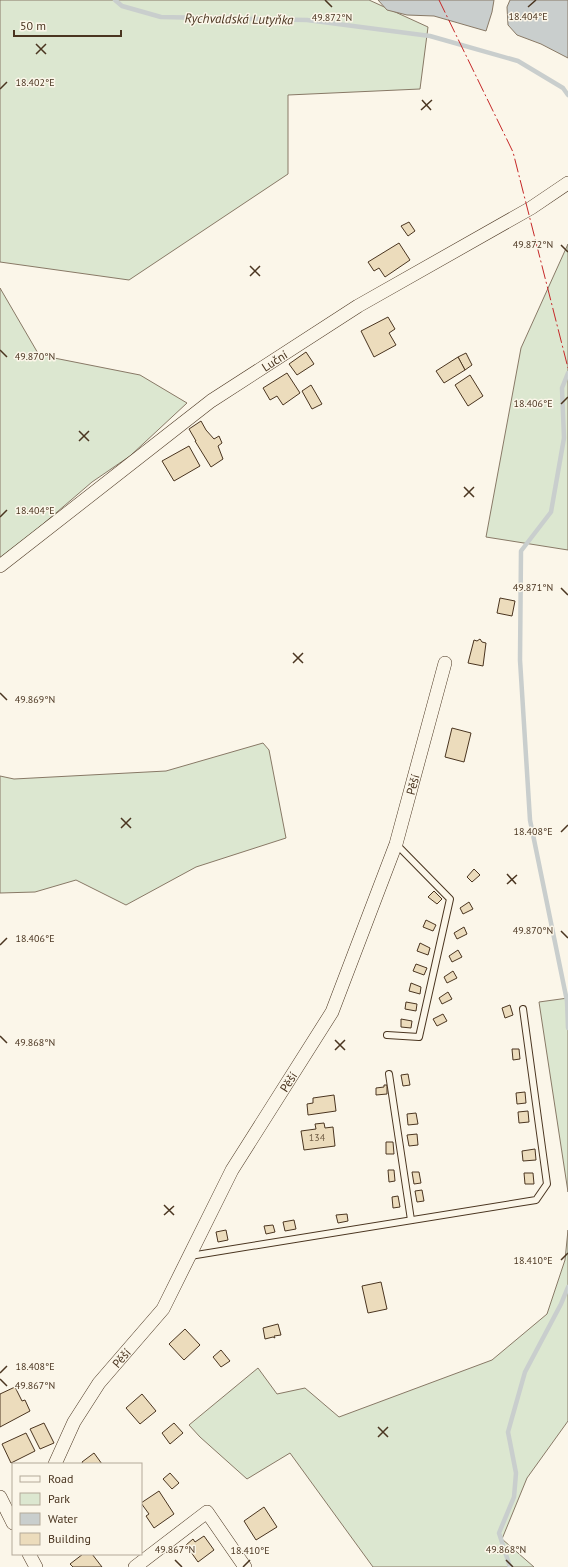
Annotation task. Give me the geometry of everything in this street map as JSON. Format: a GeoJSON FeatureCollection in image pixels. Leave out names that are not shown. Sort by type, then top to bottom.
{"type":"FeatureCollection","features":[{"type":"Feature","properties":{"kind":"street","name":"Luční"},"geometry":{"type":"LineString","coordinates":[[0,566],[211,402],[358,306],[531,208],[568,183]]}},
{"type":"Feature","properties":{"kind":"street","name":"Pěší"},"geometry":{"type":"LineString","coordinates":[[55,1463],[74,1422],[99,1383],[162,1308],[232,1170],[332,1012],[396,844],[445,664]]}},
{"type":"Feature","properties":{"kind":"street"},"geometry":{"type":"LineString","coordinates":[[0,1497],[12,1521]]}},
{"type":"Feature","properties":{"kind":"street"},"geometry":{"type":"LineString","coordinates":[[135,1567],[207,1512],[245,1567]]}},
{"type":"Feature","properties":{"kind":"street"},"geometry":{"type":"LineString","coordinates":[[30,1555],[36,1567]]}},
{"type":"Feature","properties":{"kind":"lane"},"geometry":{"type":"LineString","coordinates":[[387,1035],[419,1037],[450,899],[396,844]]}},
{"type":"Feature","properties":{"kind":"lane"},"geometry":{"type":"LineString","coordinates":[[188,1256],[536,1200],[547,1184],[523,1009]]}},
{"type":"Feature","properties":{"kind":"lane"},"geometry":{"type":"LineString","coordinates":[[389,1074],[411,1220]]}},
{"type":"Feature","properties":{"kind":"green space"},"geometry":{"type":"Polygon","coordinates":[[[0,0],[369,0],[428,27],[420,89],[288,95],[288,174],[129,280],[0,262],[0,0]]]}},
{"type":"Feature","properties":{"kind":"green space"},"geometry":{"type":"Polygon","coordinates":[[[568,244],[568,550],[486,537],[521,348],[568,244]]]}},
{"type":"Feature","properties":{"kind":"green space"},"geometry":{"type":"Polygon","coordinates":[[[0,288],[39,355],[140,375],[187,403],[130,456],[92,482],[0,561],[0,288]]]}},
{"type":"Feature","properties":{"kind":"green space"},"geometry":{"type":"Polygon","coordinates":[[[263,743],[269,750],[286,838],[196,867],[126,905],[76,880],[35,892],[0,893],[0,776],[14,779],[166,771],[263,743]]]}},
{"type":"Feature","properties":{"kind":"green space"},"geometry":{"type":"Polygon","coordinates":[[[568,998],[568,1192],[539,1002],[568,998]]]}},
{"type":"Feature","properties":{"kind":"green space"},"geometry":{"type":"Polygon","coordinates":[[[568,1230],[568,1421],[527,1478],[502,1539],[534,1567],[373,1567],[290,1453],[247,1479],[200,1437],[189,1425],[258,1368],[277,1394],[305,1388],[339,1417],[492,1360],[547,1314],[565,1260],[568,1230]]]}},
{"type":"Feature","properties":{"kind":"water"},"geometry":{"type":"Polygon","coordinates":[[[378,0],[494,0],[486,31],[434,16],[407,15],[387,10],[378,0]]]}},
{"type":"Feature","properties":{"kind":"water"},"geometry":{"type":"Polygon","coordinates":[[[510,0],[568,0],[568,58],[541,44],[517,35],[508,25],[507,7],[510,0]]]}},
{"type":"Feature","properties":{"kind":"building"},"geometry":{"type":"Polygon","coordinates":[[[409,222],[415,231],[408,236],[401,226],[409,222]]]}},
{"type":"Feature","properties":{"kind":"building"},"geometry":{"type":"Polygon","coordinates":[[[399,243],[410,260],[385,277],[379,268],[374,271],[368,262],[399,243]]]}},
{"type":"Feature","properties":{"kind":"building"},"geometry":{"type":"Polygon","coordinates":[[[388,317],[395,329],[389,333],[396,345],[374,357],[361,331],[388,317]]]}},
{"type":"Feature","properties":{"kind":"building"},"geometry":{"type":"Polygon","coordinates":[[[306,352],[314,364],[297,375],[289,364],[306,352]]]}},
{"type":"Feature","properties":{"kind":"building"},"geometry":{"type":"Polygon","coordinates":[[[466,353],[472,365],[465,370],[458,357],[466,353]]]}},
{"type":"Feature","properties":{"kind":"building"},"geometry":{"type":"Polygon","coordinates":[[[458,357],[465,370],[444,383],[436,371],[458,357]]]}},
{"type":"Feature","properties":{"kind":"building"},"geometry":{"type":"Polygon","coordinates":[[[287,373],[300,393],[283,405],[277,396],[270,400],[263,388],[287,373]]]}},
{"type":"Feature","properties":{"kind":"building"},"geometry":{"type":"Polygon","coordinates":[[[470,375],[483,396],[468,406],[455,385],[470,375]]]}},
{"type":"Feature","properties":{"kind":"building"},"geometry":{"type":"Polygon","coordinates":[[[311,385],[322,404],[312,409],[302,391],[311,385]]]}},
{"type":"Feature","properties":{"kind":"building"},"geometry":{"type":"Polygon","coordinates":[[[201,421],[206,430],[214,439],[219,436],[222,443],[218,446],[223,459],[211,467],[189,429],[201,421]]]}},
{"type":"Feature","properties":{"kind":"building"},"geometry":{"type":"Polygon","coordinates":[[[189,446],[200,466],[174,481],[162,461],[189,446]]]}},
{"type":"Feature","properties":{"kind":"building"},"geometry":{"type":"Polygon","coordinates":[[[500,598],[515,601],[512,616],[497,613],[500,598]]]}},
{"type":"Feature","properties":{"kind":"building"},"geometry":{"type":"Polygon","coordinates":[[[480,639],[482,642],[486,643],[483,666],[468,663],[474,640],[477,641],[480,639]]]}},
{"type":"Feature","properties":{"kind":"building"},"geometry":{"type":"Polygon","coordinates":[[[452,728],[471,733],[464,762],[445,757],[452,728]]]}},
{"type":"Feature","properties":{"kind":"building"},"geometry":{"type":"Polygon","coordinates":[[[474,869],[480,875],[472,882],[467,877],[474,869]]]}},
{"type":"Feature","properties":{"kind":"building"},"geometry":{"type":"Polygon","coordinates":[[[434,891],[442,899],[437,904],[428,897],[434,891]]]}},
{"type":"Feature","properties":{"kind":"building"},"geometry":{"type":"Polygon","coordinates":[[[469,902],[473,909],[463,914],[460,908],[469,902]]]}},
{"type":"Feature","properties":{"kind":"building"},"geometry":{"type":"Polygon","coordinates":[[[426,920],[436,925],[433,931],[423,927],[426,920]]]}},
{"type":"Feature","properties":{"kind":"building"},"geometry":{"type":"Polygon","coordinates":[[[464,927],[467,934],[457,939],[454,933],[464,927]]]}},
{"type":"Feature","properties":{"kind":"building"},"geometry":{"type":"Polygon","coordinates":[[[420,943],[430,948],[428,955],[417,951],[420,943]]]}},
{"type":"Feature","properties":{"kind":"building"},"geometry":{"type":"Polygon","coordinates":[[[458,950],[462,957],[452,962],[449,956],[458,950]]]}},
{"type":"Feature","properties":{"kind":"building"},"geometry":{"type":"Polygon","coordinates":[[[416,964],[427,968],[424,975],[413,971],[416,964]]]}},
{"type":"Feature","properties":{"kind":"building"},"geometry":{"type":"Polygon","coordinates":[[[453,971],[457,978],[447,983],[444,977],[453,971]]]}},
{"type":"Feature","properties":{"kind":"building"},"geometry":{"type":"Polygon","coordinates":[[[411,983],[421,987],[420,994],[409,991],[411,983]]]}},
{"type":"Feature","properties":{"kind":"building"},"geometry":{"type":"Polygon","coordinates":[[[448,992],[452,999],[442,1004],[439,998],[448,992]]]}},
{"type":"Feature","properties":{"kind":"building"},"geometry":{"type":"Polygon","coordinates":[[[406,1002],[417,1004],[416,1011],[405,1009],[406,1002]]]}},
{"type":"Feature","properties":{"kind":"building"},"geometry":{"type":"Polygon","coordinates":[[[510,1005],[513,1015],[505,1018],[502,1008],[510,1005]]]}},
{"type":"Feature","properties":{"kind":"building"},"geometry":{"type":"Polygon","coordinates":[[[443,1014],[447,1021],[437,1026],[433,1019],[443,1014]]]}},
{"type":"Feature","properties":{"kind":"building"},"geometry":{"type":"Polygon","coordinates":[[[401,1019],[412,1021],[411,1028],[401,1027],[401,1019]]]}},
{"type":"Feature","properties":{"kind":"building"},"geometry":{"type":"Polygon","coordinates":[[[512,1049],[519,1049],[520,1059],[513,1060],[512,1049]]]}},
{"type":"Feature","properties":{"kind":"building"},"geometry":{"type":"Polygon","coordinates":[[[408,1074],[410,1085],[403,1086],[401,1075],[408,1074]]]}},
{"type":"Feature","properties":{"kind":"building"},"geometry":{"type":"Polygon","coordinates":[[[384,1085],[387,1085],[387,1094],[376,1095],[376,1088],[384,1087],[384,1085]]]}},
{"type":"Feature","properties":{"kind":"building"},"geometry":{"type":"Polygon","coordinates":[[[525,1092],[526,1103],[517,1104],[516,1093],[525,1092]]]}},
{"type":"Feature","properties":{"kind":"building"},"geometry":{"type":"Polygon","coordinates":[[[334,1095],[336,1111],[308,1115],[307,1104],[313,1103],[313,1098],[334,1095]]]}},
{"type":"Feature","properties":{"kind":"building"},"geometry":{"type":"Polygon","coordinates":[[[528,1111],[529,1122],[519,1123],[518,1112],[528,1111]]]}},
{"type":"Feature","properties":{"kind":"building"},"geometry":{"type":"Polygon","coordinates":[[[416,1113],[418,1124],[408,1125],[407,1114],[416,1113]]]}},
{"type":"Feature","properties":{"kind":"building"},"geometry":{"type":"Polygon","coordinates":[[[324,1123],[325,1128],[333,1127],[335,1146],[304,1150],[301,1131],[316,1129],[315,1124],[324,1123]]]}},
{"type":"Feature","properties":{"kind":"building"},"geometry":{"type":"Polygon","coordinates":[[[417,1134],[418,1145],[409,1146],[407,1135],[417,1134]]]}},
{"type":"Feature","properties":{"kind":"building"},"geometry":{"type":"Polygon","coordinates":[[[386,1142],[393,1142],[394,1154],[386,1154],[386,1142]]]}},
{"type":"Feature","properties":{"kind":"building"},"geometry":{"type":"Polygon","coordinates":[[[535,1149],[536,1160],[523,1161],[522,1151],[535,1149]]]}},
{"type":"Feature","properties":{"kind":"building"},"geometry":{"type":"Polygon","coordinates":[[[388,1170],[394,1170],[395,1181],[389,1182],[388,1170]]]}},
{"type":"Feature","properties":{"kind":"building"},"geometry":{"type":"Polygon","coordinates":[[[412,1172],[419,1172],[421,1183],[414,1184],[412,1172]]]}},
{"type":"Feature","properties":{"kind":"building"},"geometry":{"type":"Polygon","coordinates":[[[524,1173],[533,1173],[534,1184],[525,1184],[524,1173]]]}},
{"type":"Feature","properties":{"kind":"building"},"geometry":{"type":"Polygon","coordinates":[[[422,1190],[424,1201],[417,1202],[415,1191],[422,1190]]]}},
{"type":"Feature","properties":{"kind":"building"},"geometry":{"type":"Polygon","coordinates":[[[398,1196],[400,1207],[393,1208],[392,1197],[398,1196]]]}},
{"type":"Feature","properties":{"kind":"building"},"geometry":{"type":"Polygon","coordinates":[[[347,1214],[348,1221],[338,1223],[336,1215],[347,1214]]]}},
{"type":"Feature","properties":{"kind":"building"},"geometry":{"type":"Polygon","coordinates":[[[294,1220],[296,1229],[285,1231],[283,1222],[294,1220]]]}},
{"type":"Feature","properties":{"kind":"building"},"geometry":{"type":"Polygon","coordinates":[[[273,1225],[275,1232],[266,1234],[264,1226],[273,1225]]]}},
{"type":"Feature","properties":{"kind":"building"},"geometry":{"type":"Polygon","coordinates":[[[226,1230],[228,1240],[218,1242],[216,1232],[226,1230]]]}},
{"type":"Feature","properties":{"kind":"building"},"geometry":{"type":"Polygon","coordinates":[[[381,1282],[387,1309],[368,1313],[362,1286],[381,1282]]]}},
{"type":"Feature","properties":{"kind":"building"},"geometry":{"type":"Polygon","coordinates":[[[278,1324],[281,1335],[274,1336],[275,1338],[265,1339],[263,1328],[278,1324]]]}},
{"type":"Feature","properties":{"kind":"building"},"geometry":{"type":"Polygon","coordinates":[[[185,1329],[200,1345],[184,1360],[169,1344],[185,1329]]]}},
{"type":"Feature","properties":{"kind":"building"},"geometry":{"type":"Polygon","coordinates":[[[221,1350],[230,1361],[221,1367],[213,1357],[221,1350]]]}},
{"type":"Feature","properties":{"kind":"building"},"geometry":{"type":"Polygon","coordinates":[[[15,1387],[22,1401],[25,1400],[30,1411],[0,1427],[0,1394],[15,1387]]]}},
{"type":"Feature","properties":{"kind":"building"},"geometry":{"type":"Polygon","coordinates":[[[142,1394],[156,1411],[140,1424],[126,1408],[142,1394]]]}},
{"type":"Feature","properties":{"kind":"building"},"geometry":{"type":"Polygon","coordinates":[[[44,1423],[54,1443],[40,1449],[30,1429],[44,1423]]]}},
{"type":"Feature","properties":{"kind":"building"},"geometry":{"type":"Polygon","coordinates":[[[174,1423],[183,1433],[170,1444],[162,1433],[174,1423]]]}},
{"type":"Feature","properties":{"kind":"building"},"geometry":{"type":"Polygon","coordinates":[[[26,1433],[35,1451],[11,1463],[2,1444],[26,1433]]]}},
{"type":"Feature","properties":{"kind":"building"},"geometry":{"type":"Polygon","coordinates":[[[94,1453],[101,1463],[82,1463],[94,1453]]]}},
{"type":"Feature","properties":{"kind":"building"},"geometry":{"type":"Polygon","coordinates":[[[170,1473],[179,1483],[172,1489],[163,1479],[170,1473]]]}},
{"type":"Feature","properties":{"kind":"building"},"geometry":{"type":"Polygon","coordinates":[[[159,1491],[174,1514],[154,1528],[146,1516],[149,1514],[142,1502],[159,1491]]]}},
{"type":"Feature","properties":{"kind":"building"},"geometry":{"type":"Polygon","coordinates":[[[264,1507],[277,1527],[256,1540],[244,1521],[264,1507]]]}},
{"type":"Feature","properties":{"kind":"building"},"geometry":{"type":"Polygon","coordinates":[[[204,1536],[214,1550],[198,1562],[186,1545],[193,1539],[195,1542],[204,1536]]]}},
{"type":"Feature","properties":{"kind":"building"},"geometry":{"type":"Polygon","coordinates":[[[82,1555],[93,1555],[102,1567],[73,1567],[70,1564],[82,1555]]]}},
{"type":"Feature","properties":{"kind":"waterway","name":"Rychvaldská Lutyňka"},"geometry":{"type":"LineString","coordinates":[[115,0],[122,6],[161,17],[307,20],[430,36],[518,61],[563,88],[568,95]]}},
{"type":"Feature","properties":{"kind":"waterway"},"geometry":{"type":"LineString","coordinates":[[568,373],[562,388],[564,438],[551,512],[521,551],[520,660],[530,820],[567,1001],[568,1028]]}},
{"type":"Feature","properties":{"kind":"waterway"},"geometry":{"type":"LineString","coordinates":[[510,1567],[499,1533],[514,1497],[516,1473],[508,1432],[525,1372],[561,1304],[568,1287]]}},
{"type":"Feature","properties":{"kind":"power"},"geometry":{"type":"LineString","coordinates":[[439,0],[513,152],[568,368]]}}]}
